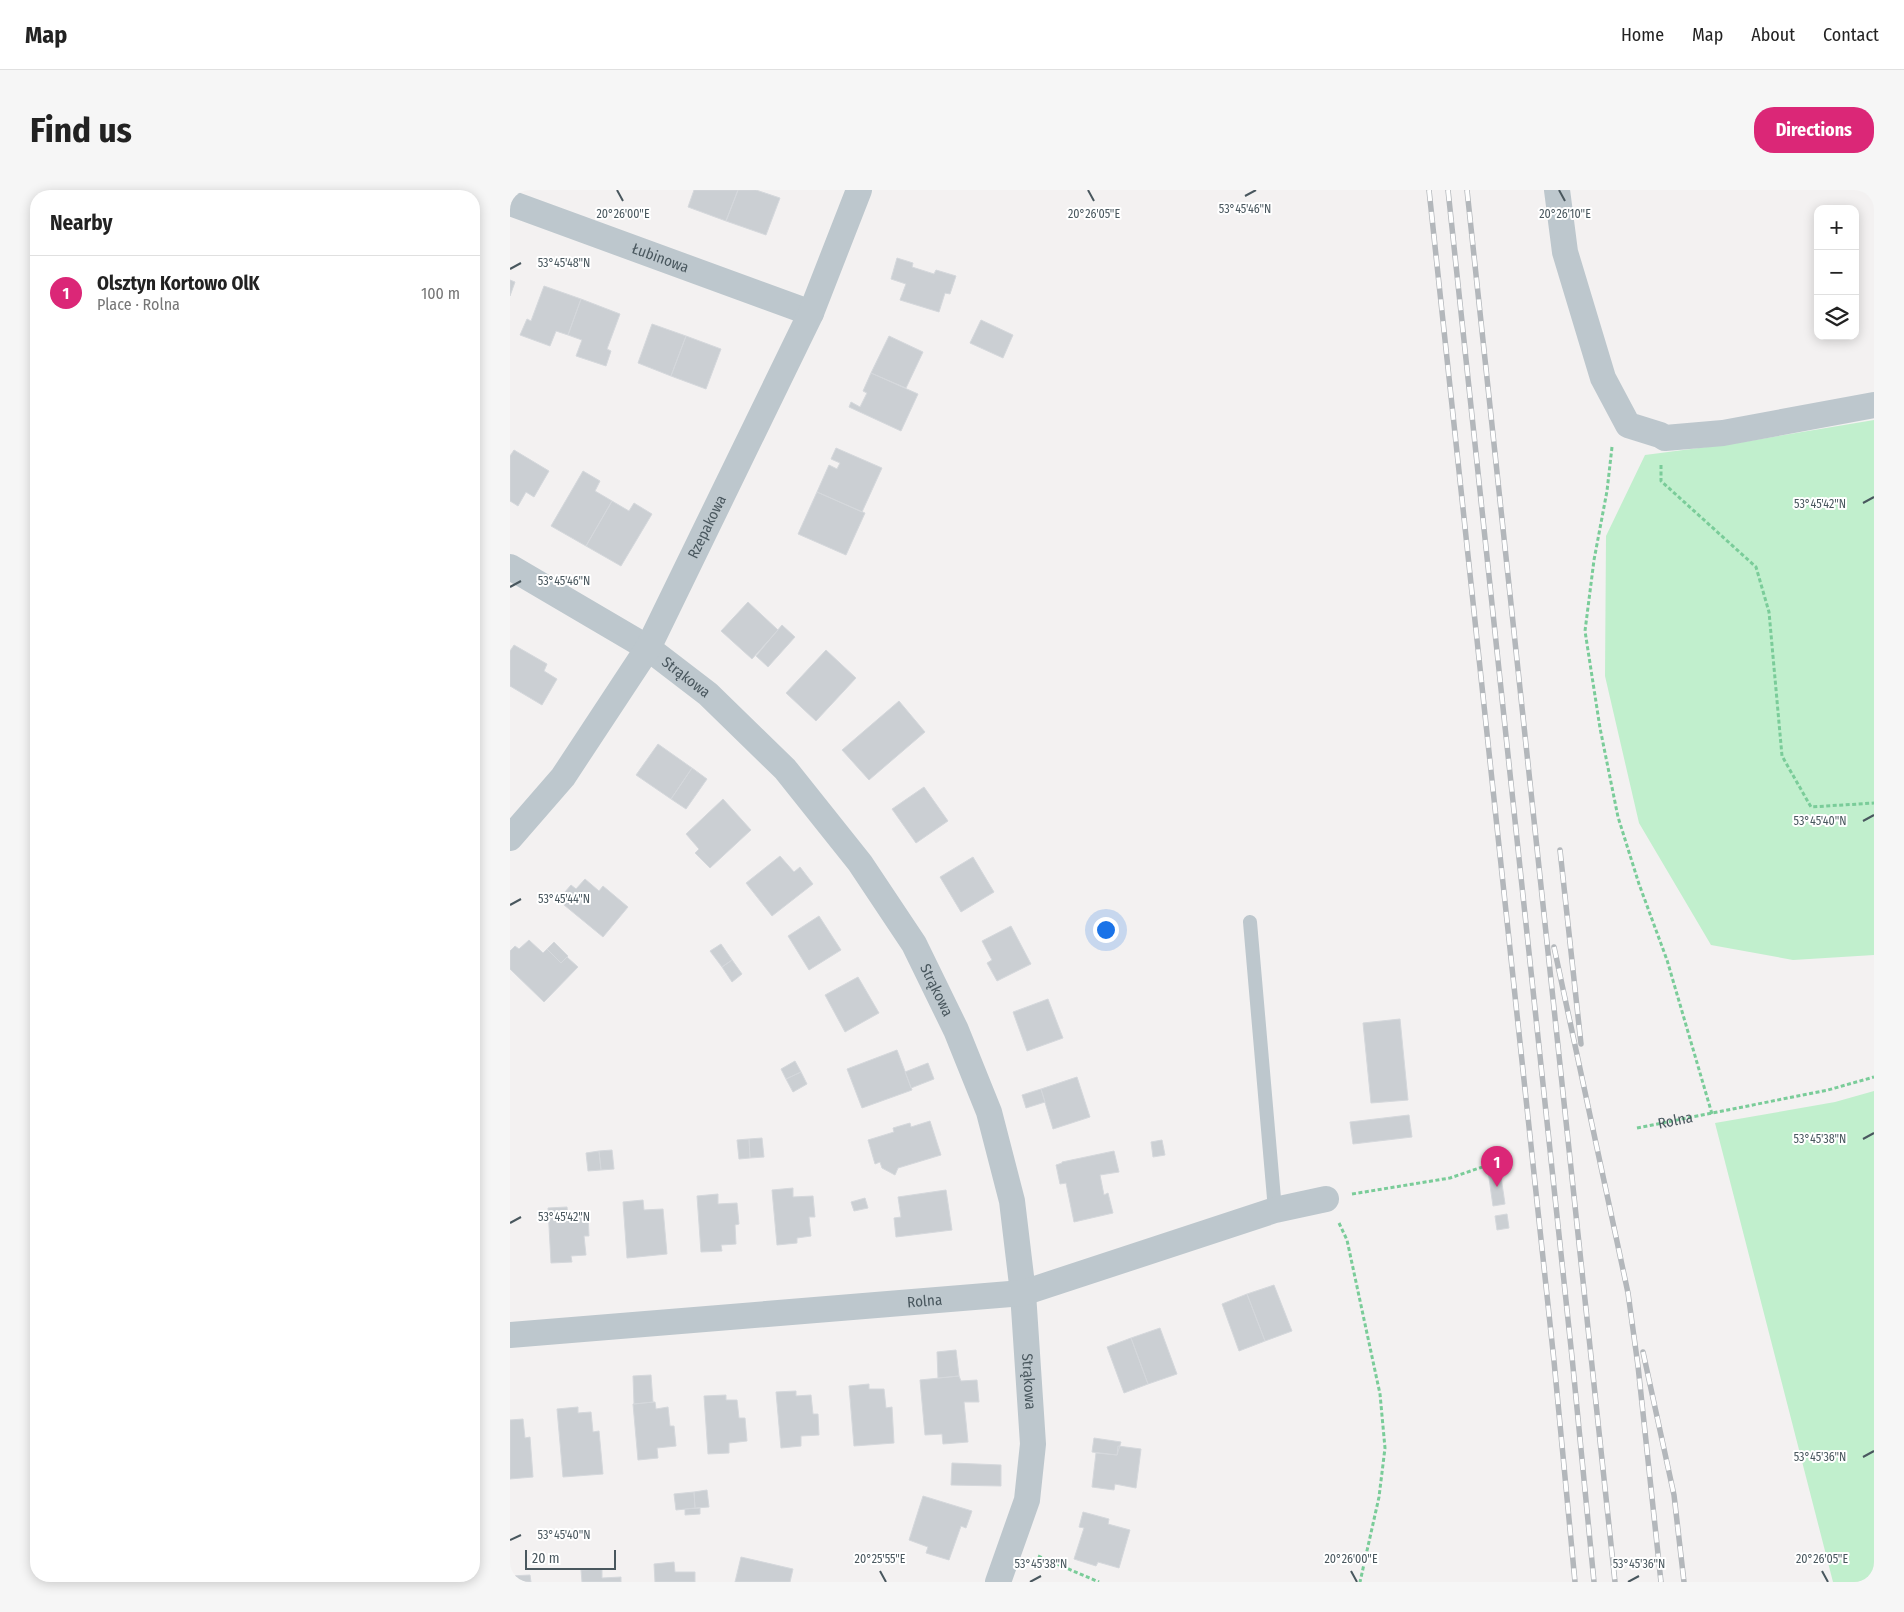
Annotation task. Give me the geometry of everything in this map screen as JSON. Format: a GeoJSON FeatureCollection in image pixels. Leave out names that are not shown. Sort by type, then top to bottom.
{"type":"FeatureCollection","features":[{"type":"Feature","properties":{"kind":"street","name":"Rzepakowa"},"geometry":{"type":"LineString","coordinates":[[510,838],[563,777],[648,648],[811,314],[859,190]]}},
{"type":"Feature","properties":{"kind":"street"},"geometry":{"type":"LineString","coordinates":[[1557,190],[1565,252],[1603,378],[1628,425],[1665,438],[1723,433],[1874,405]]}},
{"type":"Feature","properties":{"kind":"street","name":"Łubinowa"},"geometry":{"type":"LineString","coordinates":[[510,203],[811,314]]}},
{"type":"Feature","properties":{"kind":"street","name":"Strąkowa"},"geometry":{"type":"LineString","coordinates":[[510,567],[648,648],[708,694],[785,769],[860,863],[914,944],[956,1030],[989,1112],[1012,1201],[1023,1293],[1034,1444],[1027,1500],[998,1582]]}},
{"type":"Feature","properties":{"kind":"street","name":"Rolna"},"geometry":{"type":"LineString","coordinates":[[510,1335],[1023,1293],[1275,1210],[1326,1199]]}},
{"type":"Feature","properties":{"kind":"lane"},"geometry":{"type":"LineString","coordinates":[[1250,922],[1275,1210]]}},
{"type":"Feature","properties":{"kind":"path"},"geometry":{"type":"LineString","coordinates":[[1628,425],[1611,449],[1607,491],[1594,560],[1586,630],[1600,728],[1618,817],[1639,884],[1667,960],[1712,1114]]}},
{"type":"Feature","properties":{"kind":"path"},"geometry":{"type":"LineString","coordinates":[[1660,435],[1661,480],[1756,567],[1769,612],[1782,756],[1811,807],[1874,803]]}},
{"type":"Feature","properties":{"kind":"path","name":"Rolna"},"geometry":{"type":"LineString","coordinates":[[1637,1128],[1828,1090],[1874,1077]]}},
{"type":"Feature","properties":{"kind":"path"},"geometry":{"type":"LineString","coordinates":[[1360,1582],[1379,1497],[1385,1448],[1380,1394],[1347,1240],[1326,1199],[1450,1178],[1497,1162]]}},
{"type":"Feature","properties":{"kind":"path"},"geometry":{"type":"LineString","coordinates":[[1012,1545],[1099,1582]]}},
{"type":"Feature","properties":{"kind":"green space"},"geometry":{"type":"Polygon","coordinates":[[[1874,420],[1874,955],[1793,960],[1711,945],[1639,823],[1605,676],[1606,536],[1645,455],[1737,443],[1874,420]]]}},
{"type":"Feature","properties":{"kind":"green space"},"geometry":{"type":"Polygon","coordinates":[[[1874,1091],[1874,1582],[1833,1582],[1715,1123],[1835,1102],[1874,1091]]]}},
{"type":"Feature","properties":{"kind":"building"},"geometry":{"type":"Polygon","coordinates":[[[694,190],[738,190],[726,221],[688,207],[694,190]]]}},
{"type":"Feature","properties":{"kind":"building"},"geometry":{"type":"Polygon","coordinates":[[[738,190],[756,190],[780,198],[766,235],[726,221],[738,190]]]}},
{"type":"Feature","properties":{"kind":"building"},"geometry":{"type":"Polygon","coordinates":[[[897,258],[913,263],[912,267],[934,274],[936,270],[956,276],[950,294],[945,293],[939,312],[900,300],[906,284],[891,279],[897,258]]]}},
{"type":"Feature","properties":{"kind":"building"},"geometry":{"type":"Polygon","coordinates":[[[510,280],[515,282],[510,296],[510,280]]]}},
{"type":"Feature","properties":{"kind":"building"},"geometry":{"type":"Polygon","coordinates":[[[544,286],[581,299],[568,335],[556,331],[550,346],[520,335],[527,319],[531,321],[544,286]]]}},
{"type":"Feature","properties":{"kind":"building"},"geometry":{"type":"Polygon","coordinates":[[[581,299],[620,314],[607,349],[611,351],[606,366],[576,356],[582,340],[568,335],[581,299]]]}},
{"type":"Feature","properties":{"kind":"building"},"geometry":{"type":"Polygon","coordinates":[[[981,320],[1013,335],[1003,358],[970,343],[981,320]]]}},
{"type":"Feature","properties":{"kind":"building"},"geometry":{"type":"Polygon","coordinates":[[[652,324],[686,336],[671,376],[638,363],[652,324]]]}},
{"type":"Feature","properties":{"kind":"building"},"geometry":{"type":"Polygon","coordinates":[[[686,336],[721,349],[706,389],[671,376],[686,336]]]}},
{"type":"Feature","properties":{"kind":"building"},"geometry":{"type":"Polygon","coordinates":[[[889,336],[923,352],[906,388],[871,373],[889,336]]]}},
{"type":"Feature","properties":{"kind":"building"},"geometry":{"type":"Polygon","coordinates":[[[871,373],[918,394],[901,431],[849,407],[851,402],[860,407],[867,393],[863,391],[871,373]]]}},
{"type":"Feature","properties":{"kind":"building"},"geometry":{"type":"Polygon","coordinates":[[[836,448],[882,468],[862,512],[817,492],[829,465],[837,469],[840,463],[831,459],[836,448]]]}},
{"type":"Feature","properties":{"kind":"building"},"geometry":{"type":"Polygon","coordinates":[[[514,450],[549,471],[534,497],[526,492],[518,506],[510,501],[510,456],[514,450]]]}},
{"type":"Feature","properties":{"kind":"building"},"geometry":{"type":"Polygon","coordinates":[[[583,471],[600,481],[595,491],[612,501],[586,546],[551,526],[583,471]]]}},
{"type":"Feature","properties":{"kind":"building"},"geometry":{"type":"Polygon","coordinates":[[[817,492],[865,513],[846,555],[798,534],[817,492]]]}},
{"type":"Feature","properties":{"kind":"building"},"geometry":{"type":"Polygon","coordinates":[[[612,501],[629,511],[634,503],[652,514],[621,566],[586,546],[612,501]]]}},
{"type":"Feature","properties":{"kind":"building"},"geometry":{"type":"Polygon","coordinates":[[[748,602],[778,630],[752,659],[721,631],[748,602]]]}},
{"type":"Feature","properties":{"kind":"building"},"geometry":{"type":"Polygon","coordinates":[[[782,625],[795,637],[768,667],[756,656],[782,625]]]}},
{"type":"Feature","properties":{"kind":"building"},"geometry":{"type":"Polygon","coordinates":[[[514,645],[547,664],[544,671],[557,679],[542,705],[510,686],[510,651],[514,645]]]}},
{"type":"Feature","properties":{"kind":"building"},"geometry":{"type":"Polygon","coordinates":[[[826,650],[856,678],[816,721],[786,693],[826,650]]]}},
{"type":"Feature","properties":{"kind":"building"},"geometry":{"type":"Polygon","coordinates":[[[899,701],[925,732],[869,780],[842,750],[899,701]]]}},
{"type":"Feature","properties":{"kind":"building"},"geometry":{"type":"Polygon","coordinates":[[[658,744],[692,768],[671,799],[636,775],[658,744]]]}},
{"type":"Feature","properties":{"kind":"building"},"geometry":{"type":"Polygon","coordinates":[[[692,768],[707,779],[686,809],[671,799],[692,768]]]}},
{"type":"Feature","properties":{"kind":"building"},"geometry":{"type":"Polygon","coordinates":[[[924,787],[948,821],[916,843],[892,809],[924,787]]]}},
{"type":"Feature","properties":{"kind":"building"},"geometry":{"type":"Polygon","coordinates":[[[723,799],[751,830],[710,868],[695,853],[699,849],[686,834],[723,799]]]}},
{"type":"Feature","properties":{"kind":"building"},"geometry":{"type":"Polygon","coordinates":[[[780,856],[794,872],[800,867],[813,884],[772,916],[746,883],[780,856]]]}},
{"type":"Feature","properties":{"kind":"building"},"geometry":{"type":"Polygon","coordinates":[[[973,857],[994,892],[961,912],[940,877],[973,857]]]}},
{"type":"Feature","properties":{"kind":"building"},"geometry":{"type":"Polygon","coordinates":[[[585,879],[599,891],[603,886],[628,907],[603,937],[558,900],[571,885],[576,889],[585,879]]]}},
{"type":"Feature","properties":{"kind":"building"},"geometry":{"type":"Polygon","coordinates":[[[819,916],[841,950],[809,970],[788,936],[819,916]]]}},
{"type":"Feature","properties":{"kind":"building"},"geometry":{"type":"Polygon","coordinates":[[[1011,926],[1031,964],[997,981],[987,963],[992,960],[982,941],[1011,926]]]}},
{"type":"Feature","properties":{"kind":"building"},"geometry":{"type":"Polygon","coordinates":[[[529,940],[543,953],[547,949],[561,963],[567,957],[578,967],[544,1002],[510,969],[510,951],[515,946],[519,949],[529,940]]]}},
{"type":"Feature","properties":{"kind":"building"},"geometry":{"type":"Polygon","coordinates":[[[554,942],[568,956],[561,963],[547,949],[554,942]]]}},
{"type":"Feature","properties":{"kind":"building"},"geometry":{"type":"Polygon","coordinates":[[[721,944],[732,960],[722,967],[710,951],[721,944]]]}},
{"type":"Feature","properties":{"kind":"building"},"geometry":{"type":"Polygon","coordinates":[[[732,960],[742,974],[732,982],[722,967],[732,960]]]}},
{"type":"Feature","properties":{"kind":"building"},"geometry":{"type":"Polygon","coordinates":[[[858,977],[879,1013],[845,1032],[825,995],[858,977]]]}},
{"type":"Feature","properties":{"kind":"building"},"geometry":{"type":"Polygon","coordinates":[[[1048,999],[1063,1038],[1027,1051],[1013,1012],[1048,999]]]}},
{"type":"Feature","properties":{"kind":"building"},"geometry":{"type":"Polygon","coordinates":[[[1400,1019],[1408,1100],[1371,1103],[1363,1023],[1400,1019]]]}},
{"type":"Feature","properties":{"kind":"building"},"geometry":{"type":"Polygon","coordinates":[[[897,1050],[912,1090],[862,1108],[847,1069],[897,1050]]]}},
{"type":"Feature","properties":{"kind":"building"},"geometry":{"type":"Polygon","coordinates":[[[795,1061],[801,1072],[786,1079],[781,1069],[795,1061]]]}},
{"type":"Feature","properties":{"kind":"building"},"geometry":{"type":"Polygon","coordinates":[[[928,1063],[934,1079],[911,1088],[905,1072],[928,1063]]]}},
{"type":"Feature","properties":{"kind":"building"},"geometry":{"type":"Polygon","coordinates":[[[801,1072],[807,1084],[793,1092],[786,1079],[801,1072]]]}},
{"type":"Feature","properties":{"kind":"building"},"geometry":{"type":"Polygon","coordinates":[[[1077,1077],[1090,1117],[1053,1129],[1041,1089],[1077,1077]]]}},
{"type":"Feature","properties":{"kind":"building"},"geometry":{"type":"Polygon","coordinates":[[[1041,1089],[1045,1102],[1026,1108],[1022,1095],[1041,1089]]]}},
{"type":"Feature","properties":{"kind":"building"},"geometry":{"type":"Polygon","coordinates":[[[1409,1115],[1412,1137],[1353,1144],[1350,1122],[1409,1115]]]}},
{"type":"Feature","properties":{"kind":"building"},"geometry":{"type":"Polygon","coordinates":[[[930,1121],[941,1155],[898,1168],[895,1175],[882,1168],[880,1162],[875,1164],[868,1140],[894,1132],[893,1128],[910,1123],[911,1127],[930,1121]]]}},
{"type":"Feature","properties":{"kind":"building"},"geometry":{"type":"Polygon","coordinates":[[[762,1138],[764,1157],[750,1158],[749,1139],[762,1138]]]}},
{"type":"Feature","properties":{"kind":"building"},"geometry":{"type":"Polygon","coordinates":[[[749,1139],[750,1158],[739,1159],[737,1140],[749,1139]]]}},
{"type":"Feature","properties":{"kind":"building"},"geometry":{"type":"Polygon","coordinates":[[[1162,1140],[1165,1155],[1153,1157],[1151,1142],[1162,1140]]]}},
{"type":"Feature","properties":{"kind":"building"},"geometry":{"type":"Polygon","coordinates":[[[612,1150],[614,1169],[601,1170],[599,1151],[612,1150]]]}},
{"type":"Feature","properties":{"kind":"building"},"geometry":{"type":"Polygon","coordinates":[[[599,1151],[601,1170],[588,1171],[586,1153],[599,1151]]]}},
{"type":"Feature","properties":{"kind":"building"},"geometry":{"type":"Polygon","coordinates":[[[1114,1151],[1119,1172],[1100,1175],[1104,1195],[1108,1193],[1113,1213],[1074,1222],[1066,1183],[1060,1184],[1056,1165],[1062,1162],[1114,1151]]]}},
{"type":"Feature","properties":{"kind":"building"},"geometry":{"type":"Polygon","coordinates":[[[1500,1170],[1505,1204],[1493,1206],[1488,1171],[1500,1170]]]}},
{"type":"Feature","properties":{"kind":"building"},"geometry":{"type":"Polygon","coordinates":[[[793,1188],[793,1197],[813,1196],[815,1217],[809,1217],[811,1236],[797,1238],[797,1243],[777,1245],[772,1190],[793,1188]]]}},
{"type":"Feature","properties":{"kind":"building"},"geometry":{"type":"Polygon","coordinates":[[[946,1190],[952,1230],[896,1237],[894,1218],[901,1217],[898,1197],[946,1190]]]}},
{"type":"Feature","properties":{"kind":"building"},"geometry":{"type":"Polygon","coordinates":[[[718,1194],[718,1204],[737,1203],[739,1224],[735,1225],[736,1244],[721,1245],[722,1251],[701,1252],[697,1196],[718,1194]]]}},
{"type":"Feature","properties":{"kind":"building"},"geometry":{"type":"Polygon","coordinates":[[[865,1198],[868,1208],[854,1211],[851,1202],[865,1198]]]}},
{"type":"Feature","properties":{"kind":"building"},"geometry":{"type":"Polygon","coordinates":[[[643,1200],[644,1210],[663,1209],[667,1254],[627,1258],[623,1202],[643,1200]]]}},
{"type":"Feature","properties":{"kind":"building"},"geometry":{"type":"Polygon","coordinates":[[[567,1207],[568,1216],[588,1214],[589,1236],[584,1236],[586,1255],[571,1256],[572,1262],[551,1263],[548,1208],[567,1207]]]}},
{"type":"Feature","properties":{"kind":"building"},"geometry":{"type":"Polygon","coordinates":[[[1507,1214],[1509,1228],[1497,1230],[1495,1216],[1507,1214]]]}},
{"type":"Feature","properties":{"kind":"building"},"geometry":{"type":"Polygon","coordinates":[[[1274,1285],[1292,1331],[1265,1341],[1247,1294],[1274,1285]]]}},
{"type":"Feature","properties":{"kind":"building"},"geometry":{"type":"Polygon","coordinates":[[[1247,1294],[1265,1341],[1239,1351],[1222,1304],[1247,1294]]]}},
{"type":"Feature","properties":{"kind":"building"},"geometry":{"type":"Polygon","coordinates":[[[1160,1328],[1177,1374],[1148,1384],[1131,1338],[1160,1328]]]}},
{"type":"Feature","properties":{"kind":"building"},"geometry":{"type":"Polygon","coordinates":[[[1131,1338],[1148,1384],[1124,1393],[1107,1347],[1131,1338]]]}},
{"type":"Feature","properties":{"kind":"building"},"geometry":{"type":"Polygon","coordinates":[[[956,1350],[959,1376],[938,1378],[937,1352],[956,1350]]]}},
{"type":"Feature","properties":{"kind":"building"},"geometry":{"type":"Polygon","coordinates":[[[651,1375],[653,1402],[634,1404],[633,1376],[651,1375]]]}},
{"type":"Feature","properties":{"kind":"building"},"geometry":{"type":"Polygon","coordinates":[[[959,1376],[961,1381],[977,1380],[979,1402],[964,1402],[968,1442],[943,1444],[942,1434],[925,1435],[920,1380],[959,1376]]]}},
{"type":"Feature","properties":{"kind":"building"},"geometry":{"type":"Polygon","coordinates":[[[869,1384],[869,1389],[884,1389],[886,1408],[892,1407],[894,1443],[854,1446],[849,1386],[869,1384]]]}},
{"type":"Feature","properties":{"kind":"building"},"geometry":{"type":"Polygon","coordinates":[[[796,1391],[796,1396],[811,1395],[813,1414],[818,1414],[819,1435],[801,1436],[801,1446],[781,1448],[776,1392],[796,1391]]]}},
{"type":"Feature","properties":{"kind":"building"},"geometry":{"type":"Polygon","coordinates":[[[726,1395],[726,1400],[737,1400],[739,1418],[745,1418],[747,1441],[729,1443],[729,1453],[708,1454],[704,1396],[726,1395]]]}},
{"type":"Feature","properties":{"kind":"building"},"geometry":{"type":"Polygon","coordinates":[[[655,1402],[656,1409],[668,1407],[670,1426],[674,1426],[676,1446],[657,1448],[658,1458],[638,1460],[633,1404],[655,1402]]]}},
{"type":"Feature","properties":{"kind":"building"},"geometry":{"type":"Polygon","coordinates":[[[578,1407],[578,1413],[591,1412],[593,1432],[599,1431],[603,1474],[563,1477],[557,1409],[578,1407]]]}},
{"type":"Feature","properties":{"kind":"building"},"geometry":{"type":"Polygon","coordinates":[[[523,1419],[525,1438],[530,1437],[533,1477],[510,1479],[510,1420],[523,1419]]]}},
{"type":"Feature","properties":{"kind":"building"},"geometry":{"type":"Polygon","coordinates":[[[1094,1438],[1121,1442],[1117,1455],[1092,1452],[1094,1438]]]}},
{"type":"Feature","properties":{"kind":"building"},"geometry":{"type":"Polygon","coordinates":[[[1118,1446],[1141,1449],[1136,1488],[1115,1484],[1114,1490],[1092,1487],[1096,1453],[1117,1455],[1118,1446]]]}},
{"type":"Feature","properties":{"kind":"building"},"geometry":{"type":"Polygon","coordinates":[[[952,1463],[1001,1465],[1001,1486],[951,1485],[952,1463]]]}},
{"type":"Feature","properties":{"kind":"building"},"geometry":{"type":"Polygon","coordinates":[[[707,1490],[709,1507],[695,1508],[694,1492],[707,1490]]]}},
{"type":"Feature","properties":{"kind":"building"},"geometry":{"type":"Polygon","coordinates":[[[694,1492],[695,1508],[676,1510],[674,1494],[694,1492]]]}},
{"type":"Feature","properties":{"kind":"building"},"geometry":{"type":"Polygon","coordinates":[[[923,1496],[972,1511],[966,1528],[961,1526],[949,1560],[926,1553],[928,1547],[909,1540],[923,1496]]]}},
{"type":"Feature","properties":{"kind":"building"},"geometry":{"type":"Polygon","coordinates":[[[700,1508],[700,1514],[685,1515],[685,1509],[700,1508]]]}},
{"type":"Feature","properties":{"kind":"building"},"geometry":{"type":"Polygon","coordinates":[[[1083,1512],[1109,1519],[1108,1524],[1130,1530],[1119,1568],[1098,1562],[1096,1566],[1074,1559],[1084,1528],[1079,1527],[1083,1512]]]}},
{"type":"Feature","properties":{"kind":"building"},"geometry":{"type":"Polygon","coordinates":[[[741,1557],[793,1569],[790,1582],[735,1582],[741,1557]]]}},
{"type":"Feature","properties":{"kind":"building"},"geometry":{"type":"Polygon","coordinates":[[[674,1562],[675,1572],[695,1572],[695,1582],[655,1582],[654,1564],[674,1562]]]}},
{"type":"Feature","properties":{"kind":"building"},"geometry":{"type":"Polygon","coordinates":[[[602,1569],[602,1578],[621,1577],[621,1582],[582,1582],[581,1570],[602,1569]]]}},
{"type":"Feature","properties":{"kind":"building"},"geometry":{"type":"Polygon","coordinates":[[[530,1575],[531,1582],[510,1582],[510,1576],[530,1575]]]}},
{"type":"Feature","properties":{"kind":"railway"},"geometry":{"type":"LineString","coordinates":[[1429,190],[1554,1361],[1575,1582]]}},
{"type":"Feature","properties":{"kind":"railway"},"geometry":{"type":"LineString","coordinates":[[1448,190],[1572,1357],[1594,1582]]}},
{"type":"Feature","properties":{"kind":"railway"},"geometry":{"type":"LineString","coordinates":[[1467,190],[1615,1582]]}},
{"type":"Feature","properties":{"kind":"railway"},"geometry":{"type":"LineString","coordinates":[[1560,850],[1581,1044]]}},
{"type":"Feature","properties":{"kind":"railway"},"geometry":{"type":"LineString","coordinates":[[1554,947],[1628,1293],[1638,1366],[1661,1582]]}},
{"type":"Feature","properties":{"kind":"railway"},"geometry":{"type":"LineString","coordinates":[[1643,1352],[1674,1495],[1684,1582]]}},
{"type":"Feature","properties":{"kind":"place","name":"Olsztyn Kortowo OlK"},"geometry":{"type":"Point","coordinates":[1497,1187]}}]}
